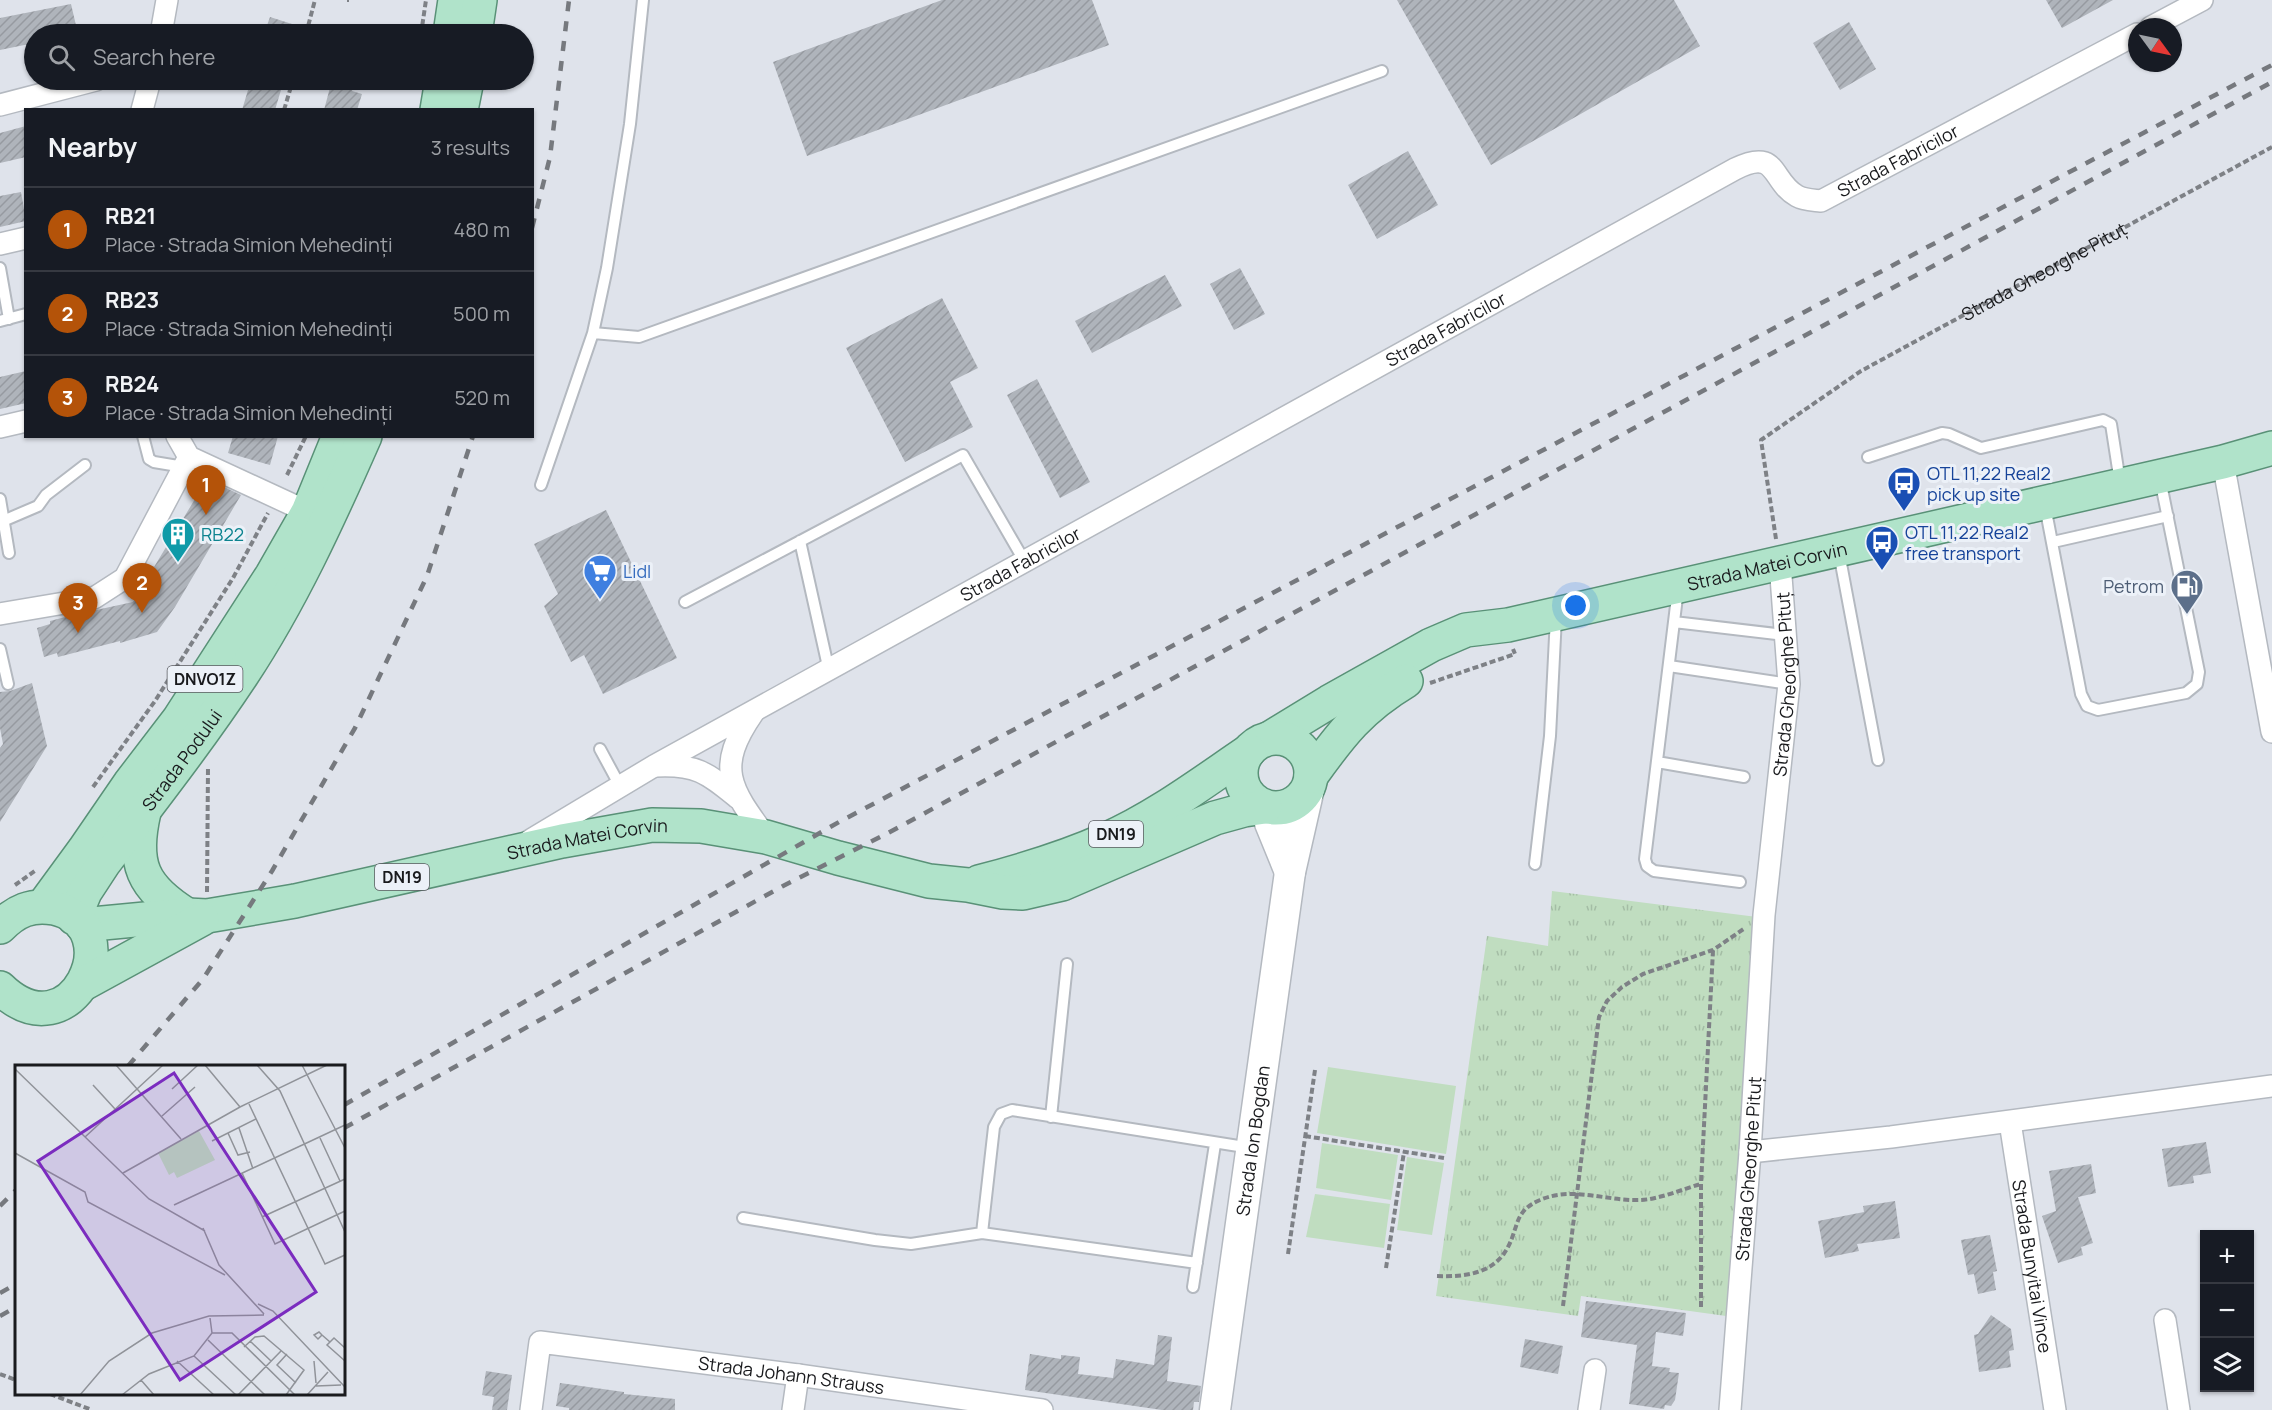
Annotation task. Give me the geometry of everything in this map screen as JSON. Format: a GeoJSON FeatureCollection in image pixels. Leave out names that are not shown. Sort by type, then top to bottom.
{"type":"FeatureCollection","features":[{"type":"Feature","properties":{"kind":"main road"},"geometry":{"type":"LineString","coordinates":[[451,24],[455,0]]}},
{"type":"Feature","properties":{"kind":"main road"},"geometry":{"type":"LineString","coordinates":[[476,24],[480,0]]}},
{"type":"Feature","properties":{"kind":"main road"},"geometry":{"type":"LineString","coordinates":[[437,108],[440,90]]}},
{"type":"Feature","properties":{"kind":"main road"},"geometry":{"type":"LineString","coordinates":[[462,108],[465,90]]}},
{"type":"Feature","properties":{"kind":"main road","name":"Strada Podului"},"geometry":{"type":"LineString","coordinates":[[43,906],[130,783],[179,719],[272,575],[308,512],[338,438]]}},
{"type":"Feature","properties":{"kind":"main road","name":"Strada Podului"},"geometry":{"type":"LineString","coordinates":[[78,921],[85,892],[243,674],[329,517],[364,438]]}},
{"type":"Feature","properties":{"kind":"main road","name":"Strada Matei Corvin"},"geometry":{"type":"LineString","coordinates":[[968,885],[1011,873],[1105,840],[1167,807],[1329,702],[1431,645],[1466,630],[1508,625],[2268,452]]}},
{"type":"Feature","properties":{"kind":"main road","name":"Strada Matei Corvin"},"geometry":{"type":"LineString","coordinates":[[1311,780],[1340,735],[1374,702],[1422,671],[1508,625]]}},
{"type":"Feature","properties":{"kind":"main road"},"geometry":{"type":"LineString","coordinates":[[1290,872],[1266,807],[1252,799],[1242,780],[1244,760],[1260,745],[1282,738],[1293,742],[1303,750],[1309,760],[1311,780]]}},
{"type":"Feature","properties":{"kind":"main road","name":"DN19"},"geometry":{"type":"LineString","coordinates":[[1266,807],[1288,806],[1298,801],[1311,780]]}},
{"type":"Feature","properties":{"kind":"main road","name":"Strada Ion Bogdan"},"geometry":{"type":"LineString","coordinates":[[1215,1410],[1290,872],[1311,780]]}},
{"type":"Feature","properties":{"kind":"main road","name":"Strada Matei Corvin"},"geometry":{"type":"LineString","coordinates":[[197,916],[295,901],[510,852],[652,825],[701,826],[766,837],[826,855],[928,880],[1023,893],[1062,884],[1215,818],[1266,807]]}},
{"type":"Feature","properties":{"kind":"main road"},"geometry":{"type":"LineString","coordinates":[[145,809],[138,837],[138,849],[145,874],[162,897],[197,916]]}},
{"type":"Feature","properties":{"kind":"main road"},"geometry":{"type":"LineString","coordinates":[[0,927],[11,915],[26,908],[43,906]]}},
{"type":"Feature","properties":{"kind":"main road","name":"DN19"},"geometry":{"type":"LineString","coordinates":[[43,906],[60,910],[78,921],[197,916]]}},
{"type":"Feature","properties":{"kind":"main road","name":"DN19"},"geometry":{"type":"LineString","coordinates":[[5,997],[27,1006],[43,1008],[60,1005],[74,996],[85,983],[197,916]]}},
{"type":"Feature","properties":{"kind":"main road"},"geometry":{"type":"LineString","coordinates":[[78,921],[90,944],[92,961],[85,983]]}},
{"type":"Feature","properties":{"kind":"street"},"geometry":{"type":"LineString","coordinates":[[163,24],[168,0]]}},
{"type":"Feature","properties":{"kind":"street"},"geometry":{"type":"LineString","coordinates":[[2168,18],[2202,0]]}},
{"type":"Feature","properties":{"kind":"street","name":"Strada Fabricilor"},"geometry":{"type":"LineString","coordinates":[[510,852],[654,766],[1749,162],[1760,162],[1774,167],[1796,196],[1821,201],[2128,39]]}},
{"type":"Feature","properties":{"kind":"street"},"geometry":{"type":"LineString","coordinates":[[0,105],[58,90]]}},
{"type":"Feature","properties":{"kind":"street"},"geometry":{"type":"LineString","coordinates":[[143,108],[147,90]]}},
{"type":"Feature","properties":{"kind":"street"},"geometry":{"type":"LineString","coordinates":[[0,244],[24,238]]}},
{"type":"Feature","properties":{"kind":"street"},"geometry":{"type":"LineString","coordinates":[[0,427],[24,421]]}},
{"type":"Feature","properties":{"kind":"street"},"geometry":{"type":"LineString","coordinates":[[0,614],[94,598],[125,578],[186,462],[178,438]]}},
{"type":"Feature","properties":{"kind":"street"},"geometry":{"type":"LineString","coordinates":[[186,462],[308,512]]}},
{"type":"Feature","properties":{"kind":"street"},"geometry":{"type":"LineString","coordinates":[[2223,462],[2272,732]]}},
{"type":"Feature","properties":{"kind":"street","name":"Strada Gheorghe Pituț"},"geometry":{"type":"LineString","coordinates":[[1730,1410],[1750,1152],[1764,915],[1789,684],[1780,563]]}},
{"type":"Feature","properties":{"kind":"street","name":"Strada Fabricilor"},"geometry":{"type":"LineString","coordinates":[[753,712],[740,731],[732,749],[729,764],[738,799],[766,837]]}},
{"type":"Feature","properties":{"kind":"street"},"geometry":{"type":"LineString","coordinates":[[654,766],[680,765],[698,770],[714,779],[738,799]]}},
{"type":"Feature","properties":{"kind":"street"},"geometry":{"type":"LineString","coordinates":[[1750,1152],[2010,1122],[2272,1086]]}},
{"type":"Feature","properties":{"kind":"street","name":"Strada Bunyitai Vince"},"geometry":{"type":"LineString","coordinates":[[2010,1122],[2055,1410]]}},
{"type":"Feature","properties":{"kind":"street"},"geometry":{"type":"LineString","coordinates":[[2165,1320],[2179,1410]]}},
{"type":"Feature","properties":{"kind":"street","name":"Strada Johann Strauss"},"geometry":{"type":"LineString","coordinates":[[531,1410],[540,1342],[798,1375],[1042,1410]]}},
{"type":"Feature","properties":{"kind":"street"},"geometry":{"type":"LineString","coordinates":[[1589,1410],[1594,1370]]}},
{"type":"Feature","properties":{"kind":"street"},"geometry":{"type":"LineString","coordinates":[[793,1410],[798,1375]]}},
{"type":"Feature","properties":{"kind":"lane"},"geometry":{"type":"LineString","coordinates":[[541,485],[592,333],[607,268],[630,124],[643,0]]}},
{"type":"Feature","properties":{"kind":"lane"},"geometry":{"type":"LineString","coordinates":[[592,333],[639,337],[1382,71]]}},
{"type":"Feature","properties":{"kind":"lane"},"geometry":{"type":"LineString","coordinates":[[0,268],[4,320],[24,315]]}},
{"type":"Feature","properties":{"kind":"lane"},"geometry":{"type":"LineString","coordinates":[[1868,457],[1942,433],[1950,434],[1981,448],[2103,420],[2111,424],[2121,485]]}},
{"type":"Feature","properties":{"kind":"lane"},"geometry":{"type":"LineString","coordinates":[[144,438],[149,459],[186,462]]}},
{"type":"Feature","properties":{"kind":"lane"},"geometry":{"type":"LineString","coordinates":[[685,602],[963,455],[1025,562]]}},
{"type":"Feature","properties":{"kind":"lane"},"geometry":{"type":"LineString","coordinates":[[3,521],[38,506],[46,495],[85,465]]}},
{"type":"Feature","properties":{"kind":"lane"},"geometry":{"type":"LineString","coordinates":[[2045,502],[2081,694],[2087,706],[2098,710],[2186,693],[2197,684],[2199,672],[2159,476]]}},
{"type":"Feature","properties":{"kind":"lane"},"geometry":{"type":"LineString","coordinates":[[0,499],[9,553]]}},
{"type":"Feature","properties":{"kind":"lane"},"geometry":{"type":"LineString","coordinates":[[2053,542],[2168,516]]}},
{"type":"Feature","properties":{"kind":"lane"},"geometry":{"type":"LineString","coordinates":[[800,541],[829,670]]}},
{"type":"Feature","properties":{"kind":"lane"},"geometry":{"type":"LineString","coordinates":[[1838,549],[1878,760]]}},
{"type":"Feature","properties":{"kind":"lane"},"geometry":{"type":"LineString","coordinates":[[1679,586],[1645,859],[1647,867],[1654,871],[1740,882]]}},
{"type":"Feature","properties":{"kind":"lane"},"geometry":{"type":"LineString","coordinates":[[1535,864],[1550,736],[1556,614]]}},
{"type":"Feature","properties":{"kind":"lane"},"geometry":{"type":"LineString","coordinates":[[1674,622],[1785,635]]}},
{"type":"Feature","properties":{"kind":"lane"},"geometry":{"type":"LineString","coordinates":[[0,649],[8,684]]}},
{"type":"Feature","properties":{"kind":"lane"},"geometry":{"type":"LineString","coordinates":[[1669,666],[1789,684]]}},
{"type":"Feature","properties":{"kind":"lane"},"geometry":{"type":"LineString","coordinates":[[600,749],[620,786]]}},
{"type":"Feature","properties":{"kind":"lane"},"geometry":{"type":"LineString","coordinates":[[1657,762],[1744,777]]}},
{"type":"Feature","properties":{"kind":"lane"},"geometry":{"type":"LineString","coordinates":[[1051,1116],[1067,964]]}},
{"type":"Feature","properties":{"kind":"lane"},"geometry":{"type":"LineString","coordinates":[[982,1233],[994,1127],[1001,1114],[1012,1110],[1251,1148]]}},
{"type":"Feature","properties":{"kind":"lane"},"geometry":{"type":"LineString","coordinates":[[1193,1287],[1215,1144]]}},
{"type":"Feature","properties":{"kind":"lane"},"geometry":{"type":"LineString","coordinates":[[743,1218],[911,1244],[982,1233],[1197,1263]]}},
{"type":"Feature","properties":{"kind":"path"},"geometry":{"type":"LineString","coordinates":[[309,24],[315,0]]}},
{"type":"Feature","properties":{"kind":"path"},"geometry":{"type":"LineString","coordinates":[[422,24],[426,0]]}},
{"type":"Feature","properties":{"kind":"path"},"geometry":{"type":"LineString","coordinates":[[285,108],[289,90]]}},
{"type":"Feature","properties":{"kind":"path","name":"Strada Gheorghe Pituț"},"geometry":{"type":"LineString","coordinates":[[1780,563],[1761,440],[1861,371],[2272,147]]}},
{"type":"Feature","properties":{"kind":"path"},"geometry":{"type":"LineString","coordinates":[[287,475],[305,438]]}},
{"type":"Feature","properties":{"kind":"path"},"geometry":{"type":"LineString","coordinates":[[92,789],[155,701],[232,578],[270,508]]}},
{"type":"Feature","properties":{"kind":"path"},"geometry":{"type":"LineString","coordinates":[[1429,683],[1515,654],[1508,625]]}},
{"type":"Feature","properties":{"kind":"path"},"geometry":{"type":"LineString","coordinates":[[197,916],[208,764]]}},
{"type":"Feature","properties":{"kind":"path"},"geometry":{"type":"LineString","coordinates":[[9,889],[36,871],[42,862]]}},
{"type":"Feature","properties":{"kind":"path"},"geometry":{"type":"LineString","coordinates":[[1563,1306],[1599,1017],[1607,1001],[1622,987],[1643,974],[1713,950],[1764,915]]}},
{"type":"Feature","properties":{"kind":"path"},"geometry":{"type":"LineString","coordinates":[[1701,1307],[1701,1184],[1713,950]]}},
{"type":"Feature","properties":{"kind":"path"},"geometry":{"type":"LineString","coordinates":[[1288,1254],[1315,1070]]}},
{"type":"Feature","properties":{"kind":"path"},"geometry":{"type":"LineString","coordinates":[[1305,1136],[1444,1158]]}},
{"type":"Feature","properties":{"kind":"path"},"geometry":{"type":"LineString","coordinates":[[1386,1268],[1404,1152]]}},
{"type":"Feature","properties":{"kind":"path"},"geometry":{"type":"LineString","coordinates":[[1437,1276],[1461,1277],[1480,1273],[1498,1261],[1509,1246],[1517,1219],[1524,1210],[1555,1195],[1576,1193],[1641,1200],[1701,1184]]}},
{"type":"Feature","properties":{"kind":"path"},"geometry":{"type":"LineString","coordinates":[[0,1374],[15,1380]]}},
{"type":"Feature","properties":{"kind":"path"},"geometry":{"type":"LineString","coordinates":[[53,1395],[92,1410]]}},
{"type":"Feature","properties":{"kind":"green space"},"geometry":{"type":"Polygon","coordinates":[[[1552,891],[1757,917],[1726,1316],[1581,1296],[1578,1316],[1436,1296],[1487,936],[1548,946],[1552,891]]]}},
{"type":"Feature","properties":{"kind":"green space"},"geometry":{"type":"Polygon","coordinates":[[[1328,1067],[1456,1086],[1446,1154],[1317,1133],[1328,1067]]]}},
{"type":"Feature","properties":{"kind":"green space"},"geometry":{"type":"Polygon","coordinates":[[[1322,1143],[1398,1155],[1391,1200],[1316,1188],[1322,1143]]]}},
{"type":"Feature","properties":{"kind":"green space"},"geometry":{"type":"Polygon","coordinates":[[[1407,1157],[1444,1163],[1432,1235],[1397,1230],[1407,1157]]]}},
{"type":"Feature","properties":{"kind":"green space"},"geometry":{"type":"Polygon","coordinates":[[[1315,1194],[1390,1204],[1384,1248],[1306,1237],[1315,1194]]]}},
{"type":"Feature","properties":{"kind":"building"},"geometry":{"type":"Polygon","coordinates":[[[942,0],[1092,0],[1109,45],[807,156],[773,62],[942,0]]]}},
{"type":"Feature","properties":{"kind":"building"},"geometry":{"type":"Polygon","coordinates":[[[1397,0],[1674,0],[1700,46],[1491,165],[1397,0]]]}},
{"type":"Feature","properties":{"kind":"building"},"geometry":{"type":"Polygon","coordinates":[[[2046,0],[2113,0],[2062,28],[2046,0]]]}},
{"type":"Feature","properties":{"kind":"building"},"geometry":{"type":"Polygon","coordinates":[[[71,4],[76,24],[24,24],[24,45],[0,50],[0,18],[71,4]]]}},
{"type":"Feature","properties":{"kind":"building"},"geometry":{"type":"Polygon","coordinates":[[[270,17],[292,24],[268,24],[270,17]]]}},
{"type":"Feature","properties":{"kind":"building"},"geometry":{"type":"Polygon","coordinates":[[[1849,22],[1876,69],[1840,90],[1813,43],[1849,22]]]}},
{"type":"Feature","properties":{"kind":"building"},"geometry":{"type":"Polygon","coordinates":[[[248,90],[281,90],[276,108],[243,108],[248,90]]]}},
{"type":"Feature","properties":{"kind":"building"},"geometry":{"type":"Polygon","coordinates":[[[329,90],[352,90],[362,94],[358,108],[325,108],[329,90]]]}},
{"type":"Feature","properties":{"kind":"building"},"geometry":{"type":"Polygon","coordinates":[[[24,127],[24,157],[0,163],[0,133],[24,127]]]}},
{"type":"Feature","properties":{"kind":"building"},"geometry":{"type":"Polygon","coordinates":[[[1408,151],[1438,205],[1377,239],[1348,185],[1408,151]]]}},
{"type":"Feature","properties":{"kind":"building"},"geometry":{"type":"Polygon","coordinates":[[[21,192],[24,221],[0,227],[0,196],[21,192]]]}},
{"type":"Feature","properties":{"kind":"building"},"geometry":{"type":"Polygon","coordinates":[[[1240,268],[1265,314],[1234,330],[1210,284],[1240,268]]]}},
{"type":"Feature","properties":{"kind":"building"},"geometry":{"type":"Polygon","coordinates":[[[1165,275],[1182,306],[1092,353],[1075,321],[1165,275]]]}},
{"type":"Feature","properties":{"kind":"building"},"geometry":{"type":"Polygon","coordinates":[[[942,298],[978,368],[950,382],[973,427],[905,462],[846,348],[942,298]]]}},
{"type":"Feature","properties":{"kind":"building"},"geometry":{"type":"Polygon","coordinates":[[[24,371],[24,403],[0,409],[0,377],[24,371]]]}},
{"type":"Feature","properties":{"kind":"building"},"geometry":{"type":"Polygon","coordinates":[[[1037,379],[1090,482],[1060,498],[1007,395],[1037,379]]]}},
{"type":"Feature","properties":{"kind":"building"},"geometry":{"type":"Polygon","coordinates":[[[232,438],[277,438],[270,465],[228,453],[232,438]]]}},
{"type":"Feature","properties":{"kind":"building"},"geometry":{"type":"Polygon","coordinates":[[[207,479],[241,495],[175,607],[157,632],[58,657],[57,653],[44,657],[37,628],[50,624],[50,621],[133,602],[207,479]]]}},
{"type":"Feature","properties":{"kind":"building","name":"Lidl"},"geometry":{"type":"Polygon","coordinates":[[[606,510],[677,658],[603,694],[584,655],[571,662],[544,606],[558,594],[534,544],[606,510]]]}},
{"type":"Feature","properties":{"kind":"building"},"geometry":{"type":"Polygon","coordinates":[[[32,683],[47,746],[0,822],[0,748],[3,744],[0,728],[0,692],[32,683]]]}},
{"type":"Feature","properties":{"kind":"building"},"geometry":{"type":"Polygon","coordinates":[[[2206,1142],[2211,1173],[2193,1176],[2194,1183],[2168,1187],[2162,1149],[2206,1142]]]}},
{"type":"Feature","properties":{"kind":"building"},"geometry":{"type":"Polygon","coordinates":[[[2091,1164],[2096,1193],[2078,1197],[2093,1243],[2081,1247],[2083,1255],[2058,1263],[2042,1216],[2056,1211],[2049,1171],[2091,1164]]]}},
{"type":"Feature","properties":{"kind":"building"},"geometry":{"type":"Polygon","coordinates":[[[1895,1201],[1900,1238],[1857,1244],[1859,1251],[1825,1258],[1818,1221],[1864,1212],[1863,1206],[1895,1201]]]}},
{"type":"Feature","properties":{"kind":"building"},"geometry":{"type":"Polygon","coordinates":[[[1990,1235],[1997,1271],[1993,1272],[1996,1290],[1978,1294],[1974,1274],[1968,1275],[1961,1240],[1990,1235]]]}},
{"type":"Feature","properties":{"kind":"building"},"geometry":{"type":"Polygon","coordinates":[[[1586,1301],[1686,1313],[1683,1336],[1656,1332],[1652,1366],[1670,1368],[1669,1372],[1679,1373],[1675,1400],[1671,1406],[1665,1405],[1664,1409],[1629,1404],[1637,1345],[1581,1337],[1586,1301]]]}},
{"type":"Feature","properties":{"kind":"building"},"geometry":{"type":"Polygon","coordinates":[[[1991,1315],[2011,1329],[2014,1350],[2009,1351],[2011,1367],[1979,1372],[1974,1335],[1978,1334],[1991,1315]]]}},
{"type":"Feature","properties":{"kind":"building"},"geometry":{"type":"Polygon","coordinates":[[[1158,1335],[1172,1337],[1167,1381],[1201,1386],[1199,1402],[1194,1402],[1193,1410],[1162,1410],[1025,1390],[1030,1354],[1061,1359],[1061,1355],[1080,1357],[1078,1374],[1113,1378],[1116,1359],[1154,1365],[1158,1335]]]}},
{"type":"Feature","properties":{"kind":"building"},"geometry":{"type":"Polygon","coordinates":[[[1525,1339],[1563,1346],[1558,1374],[1520,1367],[1525,1339]]]}},
{"type":"Feature","properties":{"kind":"building"},"geometry":{"type":"Polygon","coordinates":[[[486,1371],[512,1375],[507,1410],[492,1410],[494,1397],[482,1395],[486,1371]]]}},
{"type":"Feature","properties":{"kind":"building"},"geometry":{"type":"Polygon","coordinates":[[[560,1383],[624,1392],[624,1394],[675,1399],[675,1410],[569,1410],[569,1408],[556,1406],[560,1383]]]}},
{"type":"Feature","properties":{"kind":"railway"},"geometry":{"type":"LineString","coordinates":[[534,220],[550,157],[569,0]]}},
{"type":"Feature","properties":{"kind":"railway"},"geometry":{"type":"LineString","coordinates":[[345,1104],[839,822],[2272,65]]}},
{"type":"Feature","properties":{"kind":"railway"},"geometry":{"type":"LineString","coordinates":[[345,1127],[783,886],[888,833],[2272,82]]}},
{"type":"Feature","properties":{"kind":"railway"},"geometry":{"type":"LineString","coordinates":[[129,1065],[203,979],[272,871],[355,728],[427,576],[472,438]]}},
{"type":"Feature","properties":{"kind":"railway"},"geometry":{"type":"LineString","coordinates":[[0,1206],[15,1191]]}},
{"type":"Feature","properties":{"kind":"railway"},"geometry":{"type":"LineString","coordinates":[[0,1293],[15,1285]]}},
{"type":"Feature","properties":{"kind":"railway"},"geometry":{"type":"LineString","coordinates":[[0,1316],[15,1308]]}},
{"type":"Feature","properties":{"kind":"place","name":"OTL 11,22 Real2 pick up site"},"geometry":{"type":"Point","coordinates":[1904,512]}},
{"type":"Feature","properties":{"kind":"place","name":"RB21"},"geometry":{"type":"Point","coordinates":[206,515]}},
{"type":"Feature","properties":{"kind":"place","name":"RB22"},"geometry":{"type":"Point","coordinates":[178,563]}},
{"type":"Feature","properties":{"kind":"place","name":"OTL 11,22 Real2 free transport"},"geometry":{"type":"Point","coordinates":[1882,571]}},
{"type":"Feature","properties":{"kind":"place","name":"Lidl"},"geometry":{"type":"Point","coordinates":[600,600]}},
{"type":"Feature","properties":{"kind":"place","name":"RB23"},"geometry":{"type":"Point","coordinates":[142,613]}},
{"type":"Feature","properties":{"kind":"place","name":"Petrom"},"geometry":{"type":"Point","coordinates":[2187,615]}},
{"type":"Feature","properties":{"kind":"place","name":"RB24"},"geometry":{"type":"Point","coordinates":[78,633]}}]}
